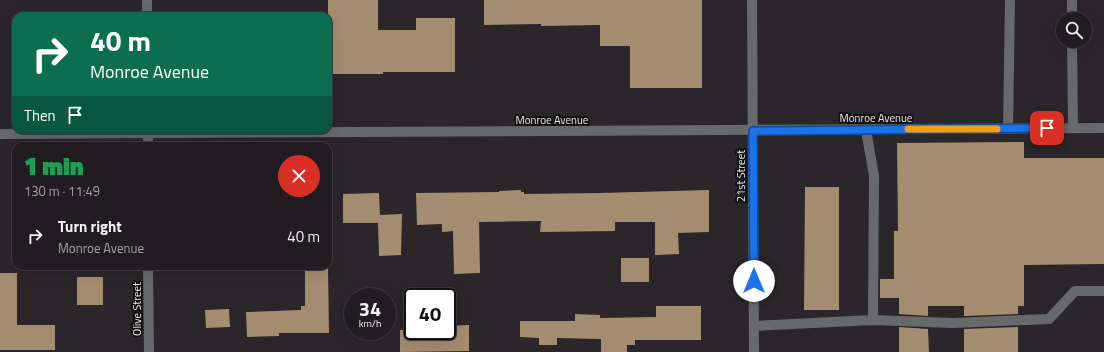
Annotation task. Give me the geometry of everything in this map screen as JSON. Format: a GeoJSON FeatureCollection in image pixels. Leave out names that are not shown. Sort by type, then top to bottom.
{"type":"FeatureCollection","features":[{"type":"Feature","properties":{"kind":"street"},"geometry":{"type":"LineString","coordinates":[[147,0],[147,12]]}},
{"type":"Feature","properties":{"kind":"street","name":"21st Street"},"geometry":{"type":"LineString","coordinates":[[752,0],[754,352]]}},
{"type":"Feature","properties":{"kind":"street"},"geometry":{"type":"LineString","coordinates":[[1008,129],[1010,0]]}},
{"type":"Feature","properties":{"kind":"street"},"geometry":{"type":"LineString","coordinates":[[1072,0],[1072,12]]}},
{"type":"Feature","properties":{"kind":"street"},"geometry":{"type":"LineString","coordinates":[[1072,48],[1073,128]]}},
{"type":"Feature","properties":{"kind":"street","name":"Monroe Avenue"},"geometry":{"type":"LineString","coordinates":[[332,132],[753,131],[1104,128]]}},
{"type":"Feature","properties":{"kind":"street"},"geometry":{"type":"LineString","coordinates":[[866,130],[874,176],[873,320]]}},
{"type":"Feature","properties":{"kind":"street","name":"Monroe Avenue"},"geometry":{"type":"LineString","coordinates":[[0,134],[12,134]]}},
{"type":"Feature","properties":{"kind":"street","name":"Olive Street"},"geometry":{"type":"LineString","coordinates":[[148,270],[149,352]]}},
{"type":"Feature","properties":{"kind":"street"},"geometry":{"type":"LineString","coordinates":[[754,326],[873,320],[954,323],[1049,319],[1074,291],[1104,291]]}},
{"type":"Feature","properties":{"kind":"building"},"geometry":{"type":"Polygon","coordinates":[[[328,0],[378,0],[378,30],[416,30],[416,18],[455,18],[455,72],[332,74],[332,12],[328,12],[328,0]]]}},
{"type":"Feature","properties":{"kind":"building"},"geometry":{"type":"Polygon","coordinates":[[[484,0],[702,0],[702,88],[630,88],[630,46],[600,46],[600,25],[484,25],[484,0]]]}},
{"type":"Feature","properties":{"kind":"building"},"geometry":{"type":"Polygon","coordinates":[[[1024,142],[1024,158],[1104,158],[1104,264],[1024,265],[1024,306],[1018,306],[1018,314],[964,316],[964,306],[928,306],[928,316],[899,314],[899,298],[880,298],[880,279],[894,279],[894,231],[898,231],[897,143],[1024,142]]]}},
{"type":"Feature","properties":{"kind":"building"},"geometry":{"type":"Polygon","coordinates":[[[805,187],[839,187],[839,310],[804,310],[805,187]]]}},
{"type":"Feature","properties":{"kind":"building"},"geometry":{"type":"Polygon","coordinates":[[[521,190],[524,194],[709,190],[709,232],[678,233],[679,254],[655,255],[655,222],[615,222],[615,231],[540,232],[541,221],[479,222],[480,273],[454,274],[453,231],[442,232],[442,224],[417,225],[416,193],[499,192],[521,190]]]}},
{"type":"Feature","properties":{"kind":"building"},"geometry":{"type":"Polygon","coordinates":[[[379,193],[380,215],[402,214],[401,255],[379,256],[378,223],[343,223],[343,194],[379,193]]]}},
{"type":"Feature","properties":{"kind":"building"},"geometry":{"type":"Polygon","coordinates":[[[621,258],[649,258],[649,282],[621,282],[621,258]]]}},
{"type":"Feature","properties":{"kind":"building"},"geometry":{"type":"Polygon","coordinates":[[[305,270],[328,270],[329,333],[279,333],[279,336],[247,337],[246,312],[301,310],[301,306],[305,306],[305,270]]]}},
{"type":"Feature","properties":{"kind":"building"},"geometry":{"type":"Polygon","coordinates":[[[0,273],[17,273],[17,325],[55,325],[55,350],[0,350],[0,273]]]}},
{"type":"Feature","properties":{"kind":"building"},"geometry":{"type":"Polygon","coordinates":[[[77,277],[103,277],[103,305],[77,305],[77,277]]]}},
{"type":"Feature","properties":{"kind":"building"},"geometry":{"type":"Polygon","coordinates":[[[656,306],[701,306],[701,340],[635,340],[635,345],[627,345],[627,352],[601,352],[601,339],[557,338],[557,345],[539,345],[539,338],[520,337],[520,321],[575,321],[575,314],[600,315],[600,318],[656,317],[656,306]]]}},
{"type":"Feature","properties":{"kind":"building"},"geometry":{"type":"Polygon","coordinates":[[[229,309],[230,327],[206,328],[205,310],[229,309]]]}},
{"type":"Feature","properties":{"kind":"building"},"geometry":{"type":"Polygon","coordinates":[[[469,325],[469,351],[400,352],[400,330],[404,330],[404,340],[456,340],[456,326],[469,325]]]}},
{"type":"Feature","properties":{"kind":"building"},"geometry":{"type":"Polygon","coordinates":[[[899,327],[928,329],[929,352],[899,352],[899,327]]]}},
{"type":"Feature","properties":{"kind":"building"},"geometry":{"type":"Polygon","coordinates":[[[1018,327],[1018,352],[964,352],[964,329],[1018,327]]]}},
{"type":"Feature","properties":{"kind":"slow traffic"},"geometry":{"type":"LineString","coordinates":[[908,129],[997,129]]}},
{"type":"Feature","properties":{"kind":"route"},"geometry":{"type":"LineString","coordinates":[[754,281],[753,131],[1047,128]]}}]}
